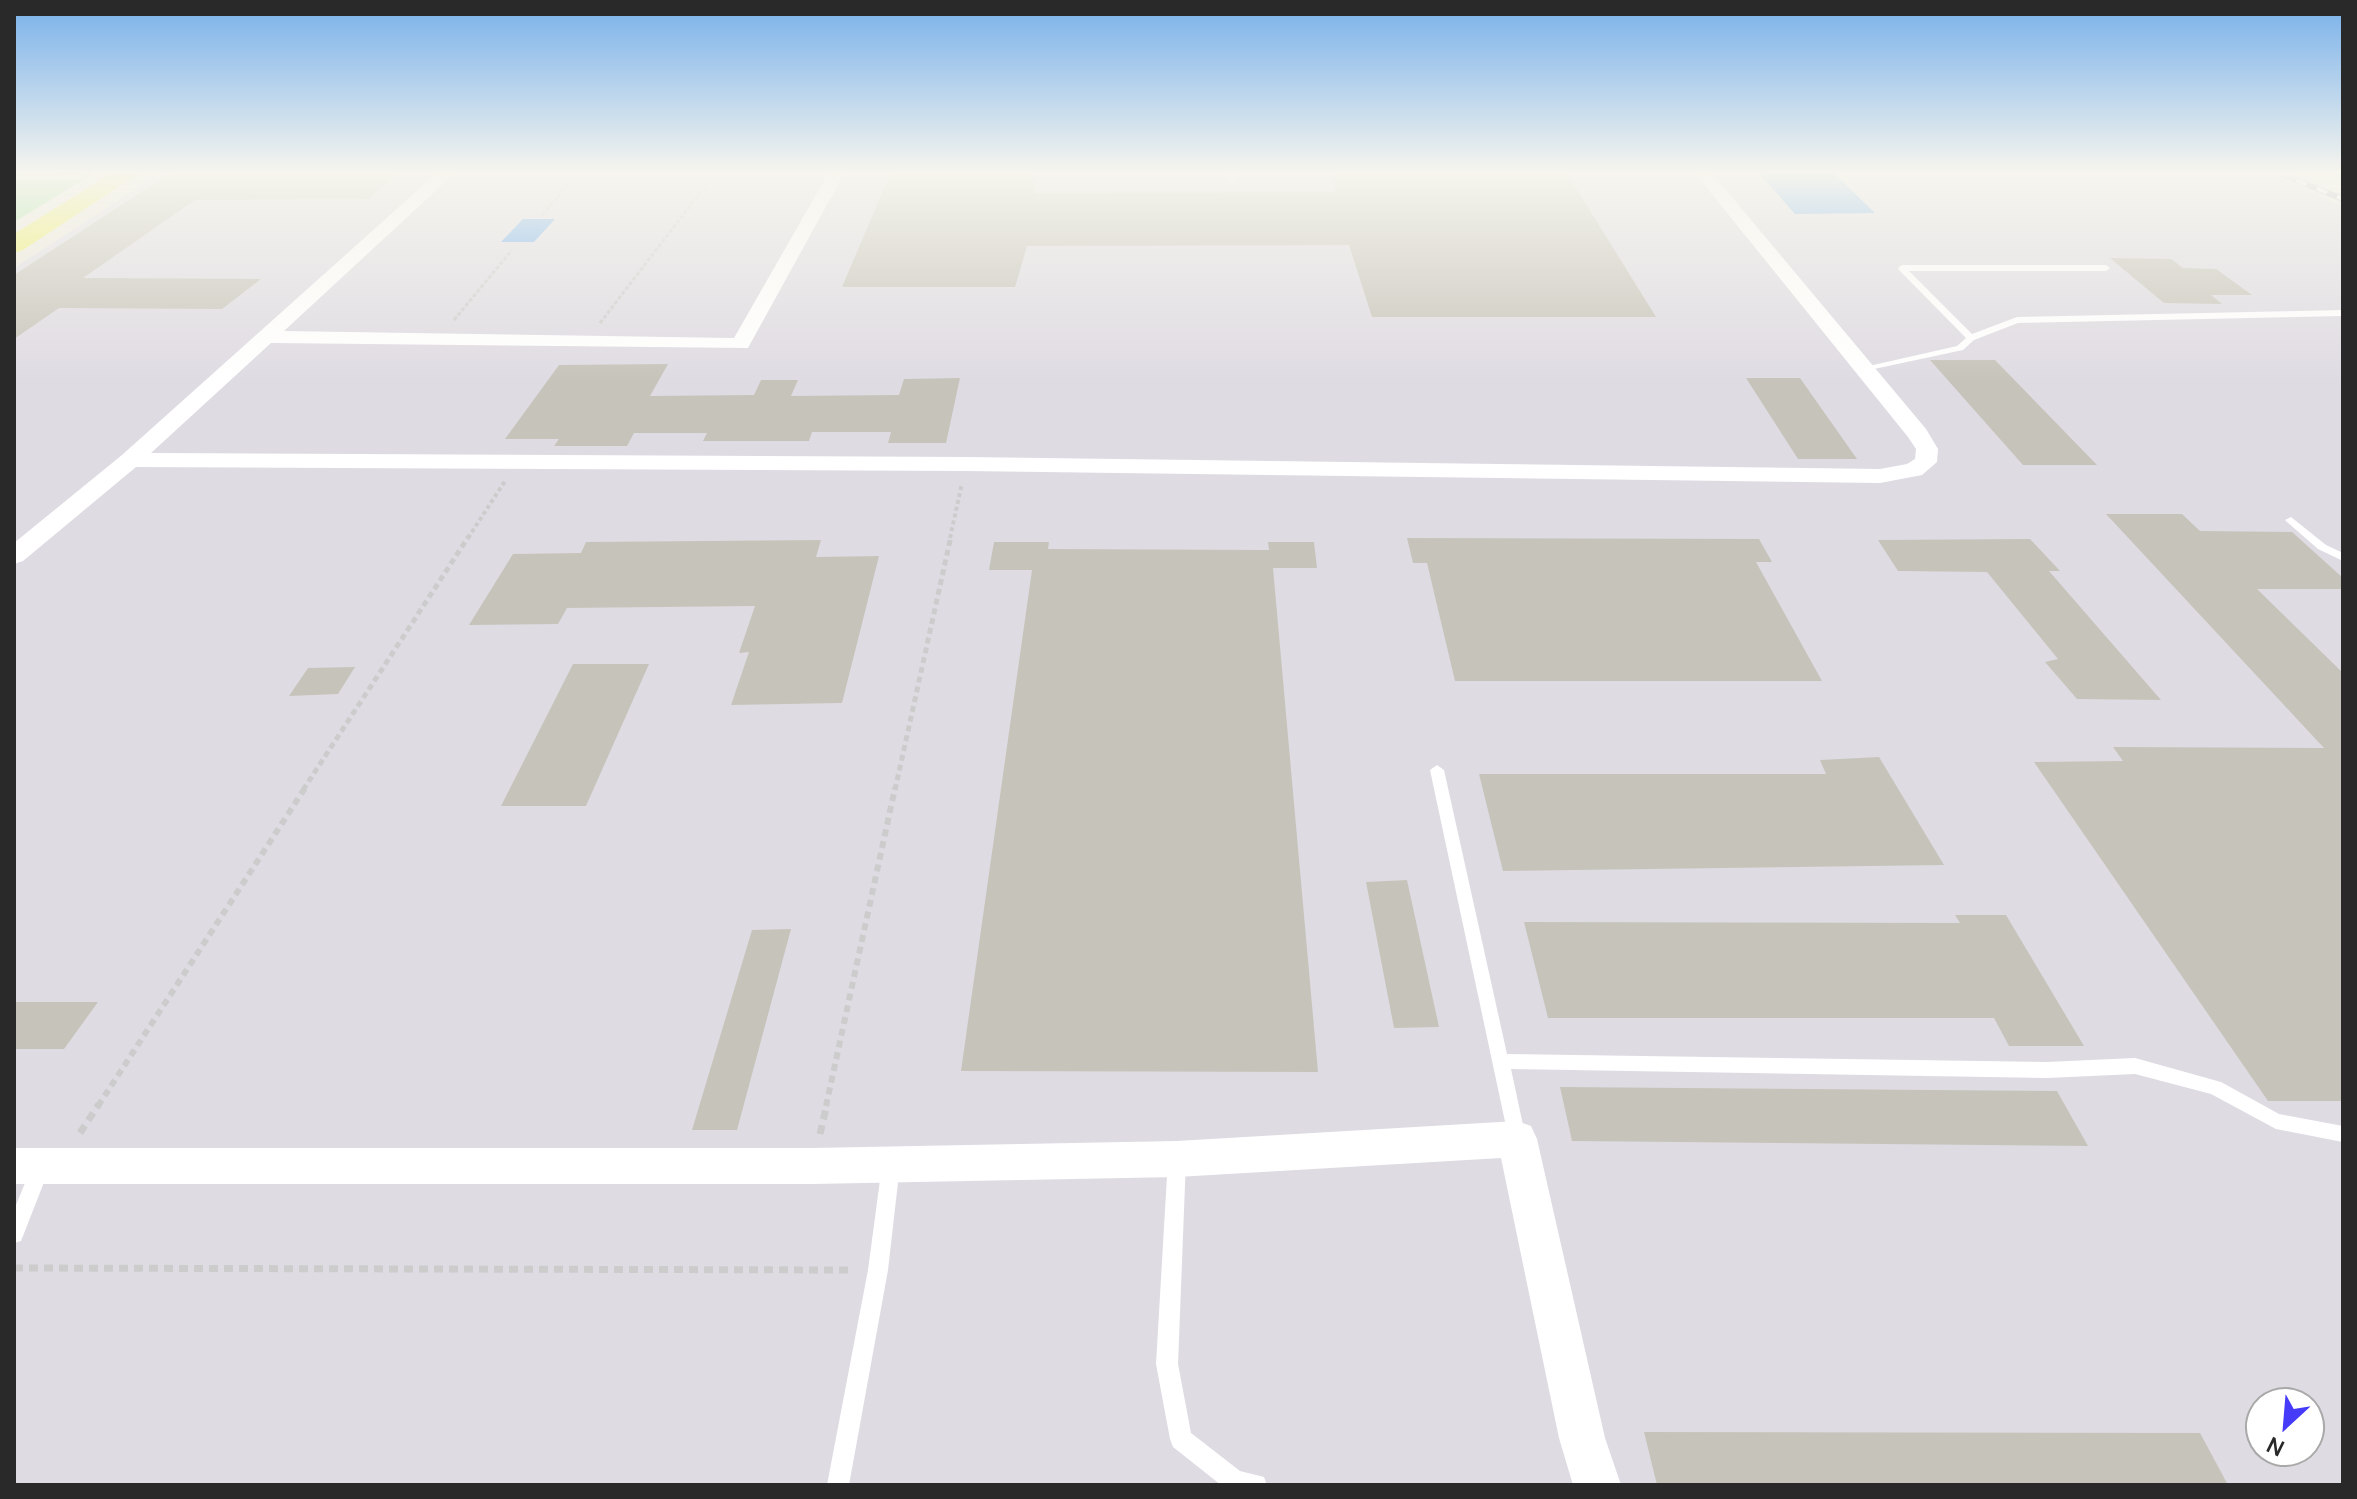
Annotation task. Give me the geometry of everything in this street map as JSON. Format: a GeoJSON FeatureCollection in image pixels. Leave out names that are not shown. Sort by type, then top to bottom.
{"type":"FeatureCollection","features":[{"type":"Feature","properties":{"kind":"street"},"geometry":{"type":"LineString","coordinates":[[14,556],[130,460],[372,242]]}},
{"type":"Feature","properties":{"kind":"street"},"geometry":{"type":"LineString","coordinates":[[268,337],[741,344],[798,242]]}},
{"type":"Feature","properties":{"kind":"street"},"geometry":{"type":"LineString","coordinates":[[130,460],[966,464],[1880,476],[1914,470],[1926,462],[1927,449],[1918,434],[1759,242]]}},
{"type":"Feature","properties":{"kind":"street"},"geometry":{"type":"LineString","coordinates":[[38,1165],[812,1166],[1177,1159],[1517,1139],[1582,1438],[1597,1485]]}},
{"type":"Feature","properties":{"kind":"lane"},"geometry":{"type":"LineString","coordinates":[[1971,338],[1902,268],[2106,268]]}},
{"type":"Feature","properties":{"kind":"lane"},"geometry":{"type":"LineString","coordinates":[[1863,370],[1960,348],[1971,338],[2017,320],[2343,313]]}},
{"type":"Feature","properties":{"kind":"lane"},"geometry":{"type":"LineString","coordinates":[[2291,520],[2322,547],[2343,557]]}},
{"type":"Feature","properties":{"kind":"lane"},"geometry":{"type":"LineString","coordinates":[[1437,770],[1517,1139]]}},
{"type":"Feature","properties":{"kind":"lane"},"geometry":{"type":"LineString","coordinates":[[1500,1061],[2047,1070],[2135,1066],[2215,1087],[2276,1121],[2343,1134]]}},
{"type":"Feature","properties":{"kind":"lane"},"geometry":{"type":"LineString","coordinates":[[1177,1159],[1167,1364],[1181,1439],[1235,1482],[1256,1485]]}},
{"type":"Feature","properties":{"kind":"lane"},"geometry":{"type":"LineString","coordinates":[[838,1485],[878,1270],[891,1164]]}},
{"type":"Feature","properties":{"kind":"lane"},"geometry":{"type":"LineString","coordinates":[[14,1234],[38,1165]]}},
{"type":"Feature","properties":{"kind":"path"},"geometry":{"type":"LineString","coordinates":[[584,343],[662,242]]}},
{"type":"Feature","properties":{"kind":"path"},"geometry":{"type":"LineString","coordinates":[[437,340],[512,250]]}},
{"type":"Feature","properties":{"kind":"path"},"geometry":{"type":"LineString","coordinates":[[38,1165],[517,463]]}},
{"type":"Feature","properties":{"kind":"path"},"geometry":{"type":"LineString","coordinates":[[812,1166],[966,464]]}},
{"type":"Feature","properties":{"kind":"path"},"geometry":{"type":"LineString","coordinates":[[14,1268],[878,1270]]}},
{"type":"Feature","properties":{"kind":"shaded area"},"geometry":{"type":"Polygon","coordinates":[[[54,242],[2343,242],[2343,1485],[14,1485],[14,268],[54,242]]]}},
{"type":"Feature","properties":{"kind":"building"},"geometry":{"type":"Polygon","coordinates":[[[65,242],[135,242],[83,278],[261,279],[222,309],[59,308],[14,339],[14,275],[65,242]]]}},
{"type":"Feature","properties":{"kind":"building"},"geometry":{"type":"Polygon","coordinates":[[[861,242],[1609,242],[1656,317],[1372,317],[1349,245],[1027,246],[1015,287],[842,287],[861,242]]]}},
{"type":"Feature","properties":{"kind":"building"},"geometry":{"type":"Polygon","coordinates":[[[2110,258],[2171,259],[2183,268],[2216,269],[2252,295],[2211,295],[2222,304],[2164,303],[2110,258]]]}},
{"type":"Feature","properties":{"kind":"building"},"geometry":{"type":"Polygon","coordinates":[[[1930,360],[1995,360],[2097,465],[2023,465],[1930,360]]]}},
{"type":"Feature","properties":{"kind":"building"},"geometry":{"type":"Polygon","coordinates":[[[668,364],[650,396],[754,395],[761,380],[798,380],[791,396],[899,395],[904,379],[960,378],[946,443],[888,443],[891,432],[812,432],[809,441],[703,441],[707,433],[634,433],[627,446],[554,446],[559,439],[505,439],[559,365],[668,364]]]}},
{"type":"Feature","properties":{"kind":"building"},"geometry":{"type":"Polygon","coordinates":[[[1746,378],[1800,378],[1857,459],[1798,459],[1746,378]]]}},
{"type":"Feature","properties":{"kind":"building"},"geometry":{"type":"Polygon","coordinates":[[[2106,514],[2182,514],[2200,531],[2292,532],[2343,578],[2343,589],[2257,589],[2343,673],[2343,1101],[2268,1101],[2034,762],[2123,761],[2113,747],[2324,748],[2106,514]]]}},
{"type":"Feature","properties":{"kind":"building"},"geometry":{"type":"Polygon","coordinates":[[[1407,538],[1759,539],[1772,562],[1756,562],[1822,681],[1455,681],[1427,563],[1413,563],[1407,538]]]}},
{"type":"Feature","properties":{"kind":"building"},"geometry":{"type":"Polygon","coordinates":[[[2030,539],[2060,571],[2049,571],[2161,700],[2077,699],[2045,662],[2058,659],[1987,572],[1898,571],[1878,540],[2030,539]]]}},
{"type":"Feature","properties":{"kind":"building"},"geometry":{"type":"Polygon","coordinates":[[[821,540],[816,557],[879,556],[842,703],[731,705],[749,652],[739,653],[755,606],[567,608],[558,624],[469,625],[513,554],[581,553],[586,542],[821,540]]]}},
{"type":"Feature","properties":{"kind":"building"},"geometry":{"type":"Polygon","coordinates":[[[994,542],[1049,542],[1048,549],[1269,550],[1268,542],[1314,542],[1317,568],[1273,568],[1318,1072],[961,1071],[1032,570],[989,570],[994,542]]]}},
{"type":"Feature","properties":{"kind":"building"},"geometry":{"type":"Polygon","coordinates":[[[573,664],[649,664],[586,806],[501,806],[573,664]]]}},
{"type":"Feature","properties":{"kind":"building"},"geometry":{"type":"Polygon","coordinates":[[[355,667],[338,694],[289,696],[308,668],[355,667]]]}},
{"type":"Feature","properties":{"kind":"building"},"geometry":{"type":"Polygon","coordinates":[[[1879,757],[1944,865],[1503,871],[1479,774],[1826,774],[1820,760],[1879,757]]]}},
{"type":"Feature","properties":{"kind":"building"},"geometry":{"type":"Polygon","coordinates":[[[1407,880],[1439,1027],[1394,1028],[1366,882],[1407,880]]]}},
{"type":"Feature","properties":{"kind":"building"},"geometry":{"type":"Polygon","coordinates":[[[1955,915],[2006,915],[2084,1046],[2009,1046],[1994,1018],[1548,1018],[1524,922],[1960,923],[1955,915]]]}},
{"type":"Feature","properties":{"kind":"building"},"geometry":{"type":"Polygon","coordinates":[[[791,929],[737,1130],[692,1130],[752,930],[791,929]]]}},
{"type":"Feature","properties":{"kind":"building"},"geometry":{"type":"Polygon","coordinates":[[[14,1002],[98,1002],[64,1049],[14,1049],[14,1002]]]}},
{"type":"Feature","properties":{"kind":"building"},"geometry":{"type":"Polygon","coordinates":[[[1560,1087],[2057,1091],[2088,1146],[1572,1141],[1560,1087]]]}},
{"type":"Feature","properties":{"kind":"building"},"geometry":{"type":"Polygon","coordinates":[[[1644,1432],[2200,1433],[2228,1485],[1657,1485],[1644,1432]]]}}]}
